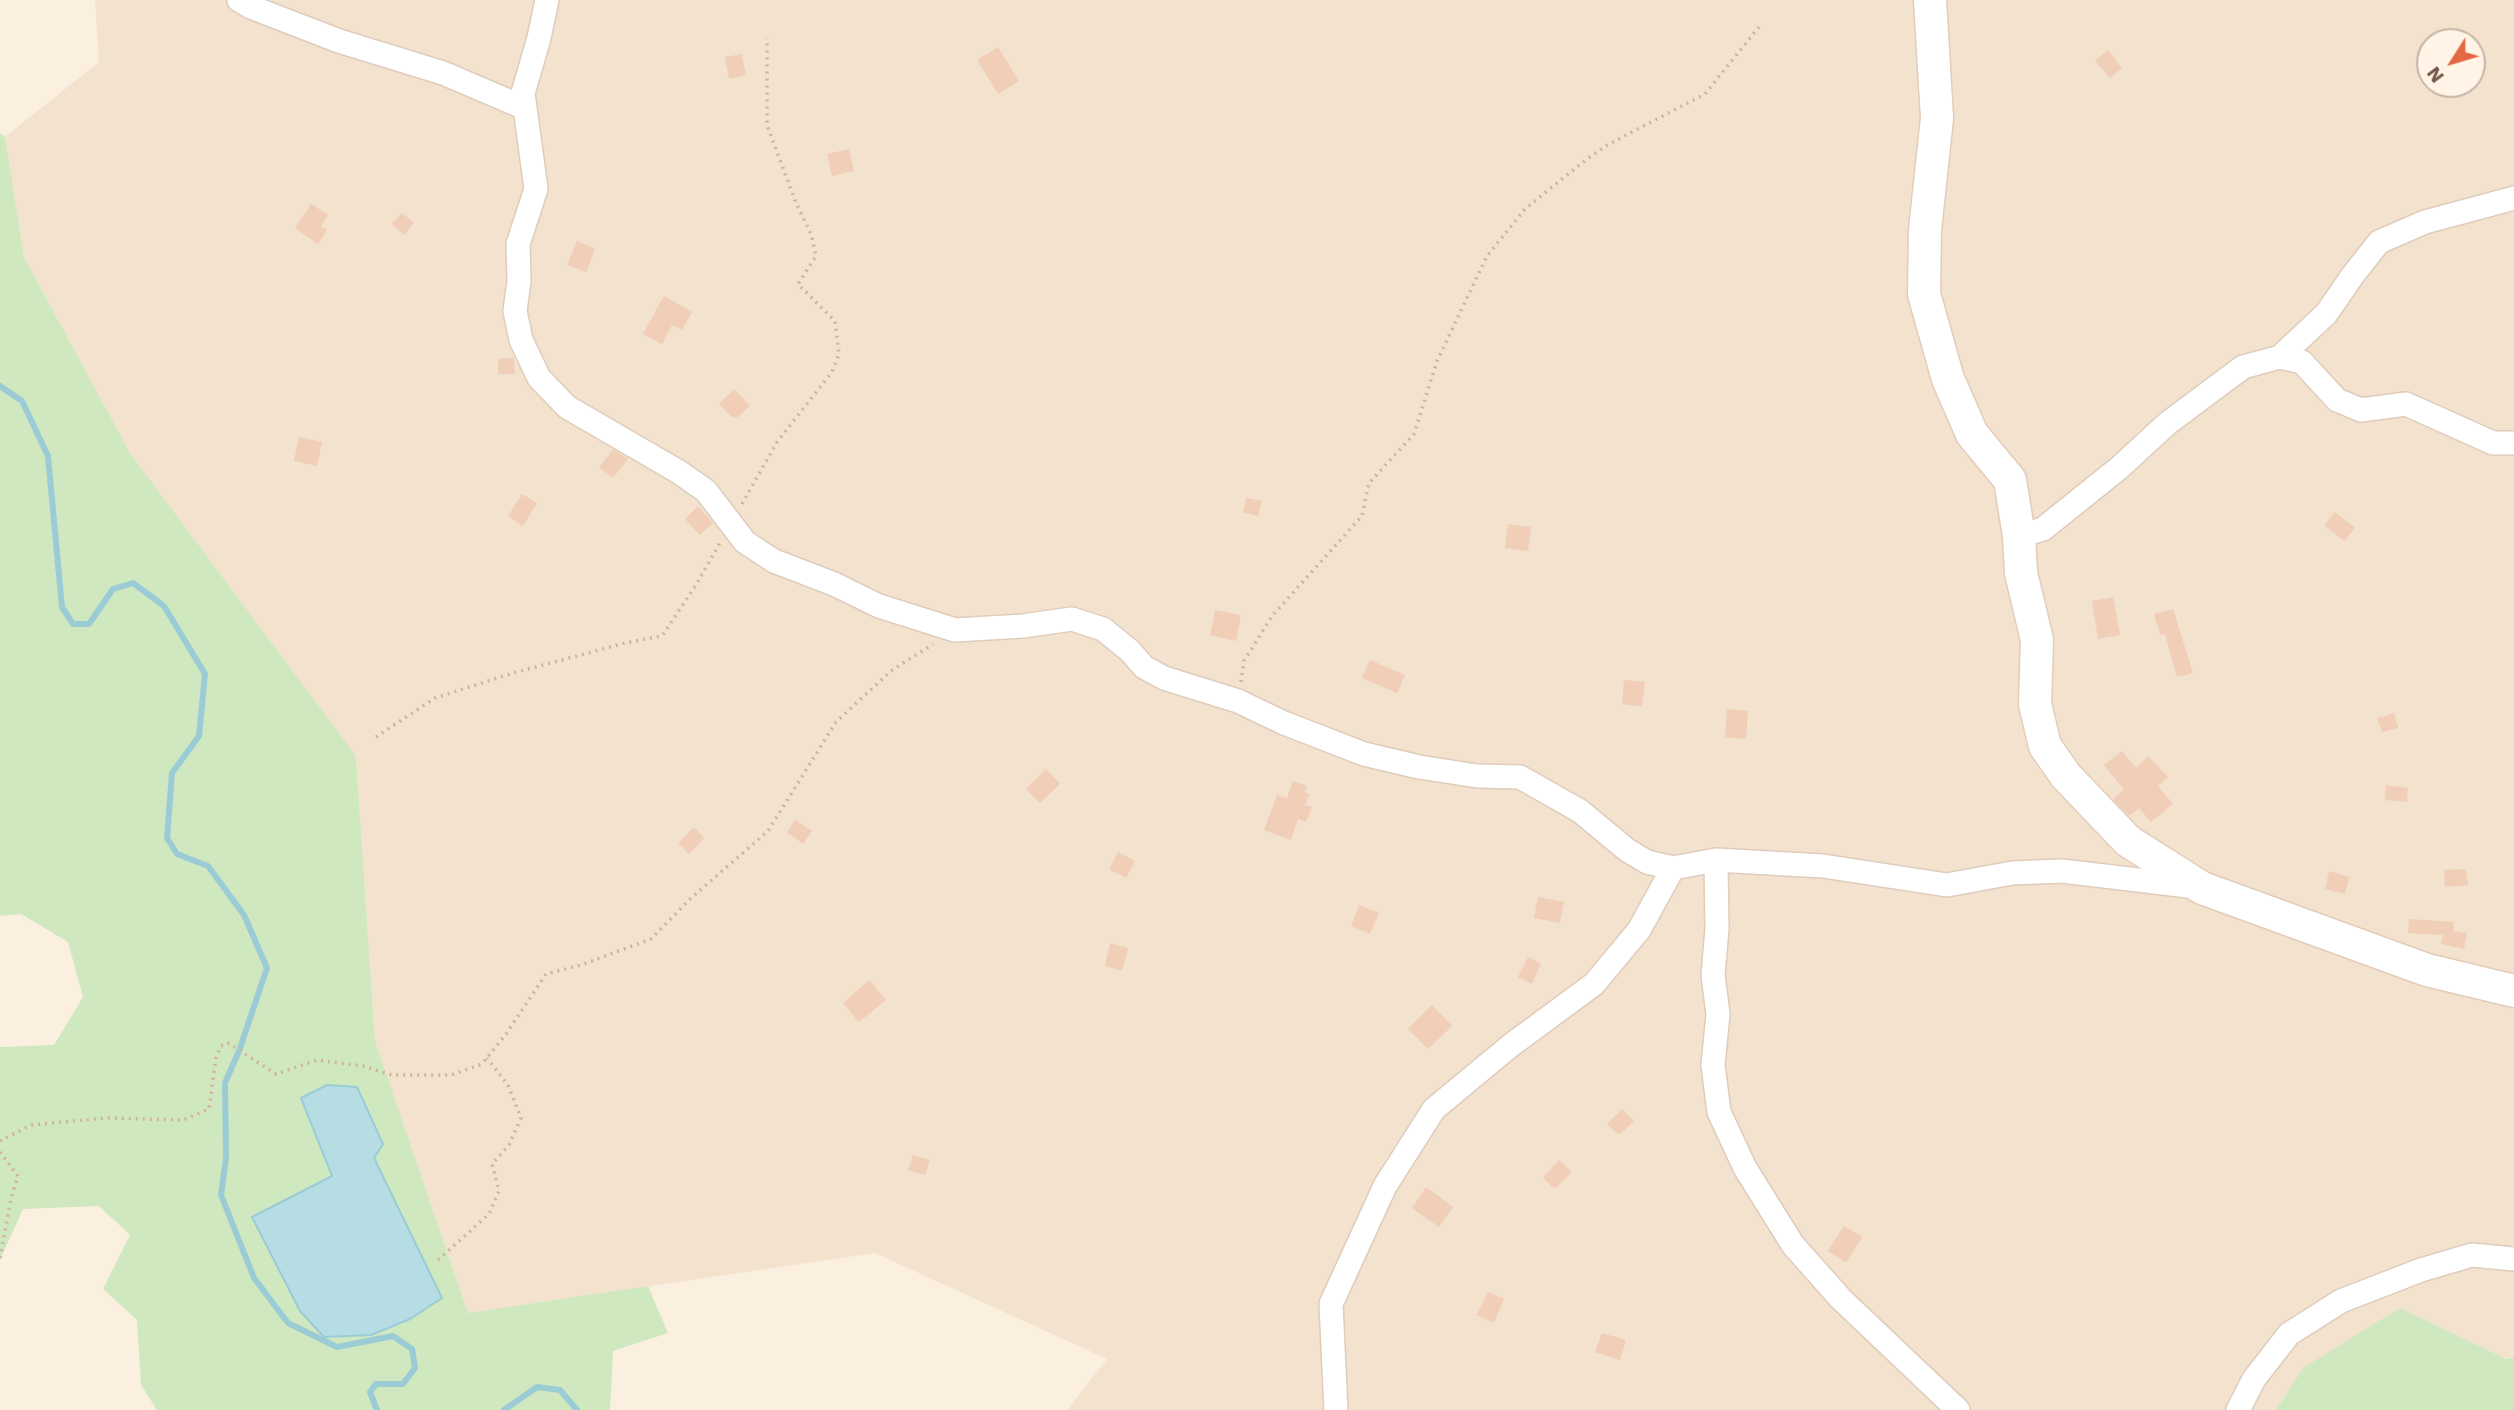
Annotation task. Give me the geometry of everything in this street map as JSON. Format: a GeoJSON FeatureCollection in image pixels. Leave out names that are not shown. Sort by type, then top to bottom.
{"type":"FeatureCollection","features":[{"type":"Feature","properties":{"kind":"street"},"geometry":{"type":"LineString","coordinates":[[239,0],[250,7],[339,41],[443,73],[525,108]]}},
{"type":"Feature","properties":{"kind":"street"},"geometry":{"type":"LineString","coordinates":[[547,0],[540,38],[523,93],[536,189],[518,244],[519,281],[515,312],[521,340],[539,378],[567,407],[679,472],[706,491],[745,542],[774,561],[834,584],[879,606],[956,630],[1072,620],[1103,629],[1130,651],[1144,667],[1164,678],[1238,701],[1284,723],[1364,754],[1419,767],[1477,776],[1520,777],[1580,811],[1627,850],[1647,862],[1673,868],[1716,860],[1823,866],[1947,885],[2012,873],[2062,871],[2202,888]]}},
{"type":"Feature","properties":{"kind":"street"},"geometry":{"type":"LineString","coordinates":[[1930,0],[1937,118],[1924,230],[1924,295],[1948,379],[1972,434],[2010,480],[2019,537],[2021,573],[2036,640],[2035,704],[2045,746],[2066,776],[2128,841],[2202,888],[2427,970],[2514,991]]}},
{"type":"Feature","properties":{"kind":"street"},"geometry":{"type":"LineString","coordinates":[[2280,357],[2326,314],[2379,243],[2425,222],[2514,198]]}},
{"type":"Feature","properties":{"kind":"street"},"geometry":{"type":"LineString","coordinates":[[2019,537],[2043,529],[2119,468],[2168,424],[2234,373],[2243,367],[2280,357],[2302,362],[2337,400],[2361,410],[2406,404],[2493,443],[2514,443]]}},
{"type":"Feature","properties":{"kind":"street"},"geometry":{"type":"LineString","coordinates":[[1716,860],[1717,929],[1713,975],[1718,1014],[1713,1065],[1719,1112],[1745,1168],[1793,1245],[1841,1298],[1958,1410]]}},
{"type":"Feature","properties":{"kind":"street"},"geometry":{"type":"LineString","coordinates":[[1336,1410],[1331,1304],[1385,1186],[1434,1108],[1510,1046],[1594,984],[1639,930],[1673,868]]}},
{"type":"Feature","properties":{"kind":"street"},"geometry":{"type":"LineString","coordinates":[[2238,1410],[2254,1380],[2289,1334],[2341,1301],[2421,1270],[2472,1255],[2514,1259]]}},
{"type":"Feature","properties":{"kind":"path"},"geometry":{"type":"LineString","coordinates":[[1238,701],[1244,661],[1272,616],[1362,516],[1369,483],[1415,434],[1437,361],[1487,256],[1525,209],[1583,162],[1607,145],[1704,94],[1759,27]]}},
{"type":"Feature","properties":{"kind":"path"},"geometry":{"type":"LineString","coordinates":[[376,737],[435,698],[513,673],[625,643],[662,636],[696,584],[777,442],[832,372],[839,354],[835,321],[798,284],[816,256],[811,234],[796,203],[767,125],[767,38]]}},
{"type":"Feature","properties":{"kind":"path"},"geometry":{"type":"LineString","coordinates":[[0,1141],[31,1125],[105,1118],[183,1120],[209,1109],[216,1058],[220,1046],[228,1043],[276,1074],[317,1060],[363,1066],[392,1075],[451,1075],[482,1064],[506,1034],[545,974],[581,965],[651,939],[690,899],[768,831],[836,722],[891,671],[956,630]]}},
{"type":"Feature","properties":{"kind":"path"},"geometry":{"type":"LineString","coordinates":[[438,1260],[489,1213],[499,1191],[492,1164],[509,1145],[521,1118],[508,1085],[487,1058]]}},
{"type":"Feature","properties":{"kind":"path"},"geometry":{"type":"LineString","coordinates":[[0,1152],[18,1176],[0,1258]]}},
{"type":"Feature","properties":{"kind":"shaded area"},"geometry":{"type":"Polygon","coordinates":[[[95,0],[2514,0],[2514,1357],[2303,1368],[2276,1410],[1067,1410],[1107,1359],[875,1253],[468,1313],[375,1041],[356,756],[130,453],[24,257],[5,137],[99,62],[95,0]]]}},
{"type":"Feature","properties":{"kind":"green space"},"geometry":{"type":"Polygon","coordinates":[[[0,133],[5,137],[24,257],[130,453],[356,756],[375,1041],[468,1313],[648,1286],[668,1333],[613,1351],[610,1410],[157,1410],[141,1385],[137,1320],[103,1289],[130,1235],[99,1206],[23,1209],[0,1260],[0,1047],[54,1045],[83,997],[68,942],[21,914],[0,916],[0,133]],[[374,1158],[332,1176],[324,1337],[371,1335],[410,1319],[441,1298],[374,1158]]]}},
{"type":"Feature","properties":{"kind":"green space"},"geometry":{"type":"Polygon","coordinates":[[[2400,1308],[2506,1359],[2514,1357],[2514,1410],[2276,1410],[2303,1368],[2400,1308]]]}},
{"type":"Feature","properties":{"kind":"water"},"geometry":{"type":"Polygon","coordinates":[[[327,1085],[357,1087],[383,1144],[374,1158],[442,1298],[410,1319],[371,1335],[324,1337],[300,1311],[252,1217],[332,1176],[301,1098],[327,1085]]]}},
{"type":"Feature","properties":{"kind":"building"},"geometry":{"type":"Polygon","coordinates":[[[998,47],[1019,81],[998,94],[977,60],[998,47]]]}},
{"type":"Feature","properties":{"kind":"building"},"geometry":{"type":"Polygon","coordinates":[[[2108,50],[2122,68],[2110,78],[2095,61],[2108,50]]]}},
{"type":"Feature","properties":{"kind":"building"},"geometry":{"type":"Polygon","coordinates":[[[742,54],[746,75],[729,79],[725,57],[742,54]]]}},
{"type":"Feature","properties":{"kind":"building"},"geometry":{"type":"Polygon","coordinates":[[[849,149],[854,171],[832,176],[827,154],[849,149]]]}},
{"type":"Feature","properties":{"kind":"building"},"geometry":{"type":"Polygon","coordinates":[[[311,204],[328,215],[321,226],[327,230],[318,244],[295,228],[311,204]]]}},
{"type":"Feature","properties":{"kind":"building"},"geometry":{"type":"Polygon","coordinates":[[[402,213],[414,223],[404,235],[392,224],[402,213]]]}},
{"type":"Feature","properties":{"kind":"building"},"geometry":{"type":"Polygon","coordinates":[[[577,241],[595,249],[586,272],[567,265],[577,241]]]}},
{"type":"Feature","properties":{"kind":"building"},"geometry":{"type":"Polygon","coordinates":[[[664,296],[692,312],[682,330],[672,325],[662,344],[643,334],[664,296]]]}},
{"type":"Feature","properties":{"kind":"building"},"geometry":{"type":"Polygon","coordinates":[[[514,358],[515,374],[498,374],[498,359],[514,358]]]}},
{"type":"Feature","properties":{"kind":"building"},"geometry":{"type":"Polygon","coordinates":[[[734,389],[750,406],[738,417],[732,417],[719,404],[734,389]]]}},
{"type":"Feature","properties":{"kind":"building"},"geometry":{"type":"Polygon","coordinates":[[[299,437],[322,442],[317,466],[294,461],[299,437]]]}},
{"type":"Feature","properties":{"kind":"building"},"geometry":{"type":"Polygon","coordinates":[[[613,450],[628,459],[613,478],[599,467],[613,450]]]}},
{"type":"Feature","properties":{"kind":"building"},"geometry":{"type":"Polygon","coordinates":[[[522,494],[537,503],[523,526],[508,516],[522,494]]]}},
{"type":"Feature","properties":{"kind":"building"},"geometry":{"type":"Polygon","coordinates":[[[1246,498],[1262,501],[1258,516],[1243,512],[1246,498]]]}},
{"type":"Feature","properties":{"kind":"building"},"geometry":{"type":"Polygon","coordinates":[[[698,506],[713,523],[700,535],[685,519],[698,506]]]}},
{"type":"Feature","properties":{"kind":"building"},"geometry":{"type":"Polygon","coordinates":[[[2335,512],[2355,528],[2344,541],[2324,525],[2335,512]]]}},
{"type":"Feature","properties":{"kind":"building"},"geometry":{"type":"Polygon","coordinates":[[[1508,524],[1531,527],[1528,551],[1505,548],[1508,524]]]}},
{"type":"Feature","properties":{"kind":"building"},"geometry":{"type":"Polygon","coordinates":[[[2113,597],[2120,635],[2098,639],[2092,601],[2113,597]]]}},
{"type":"Feature","properties":{"kind":"building"},"geometry":{"type":"Polygon","coordinates":[[[2173,609],[2193,673],[2177,677],[2165,634],[2160,635],[2154,614],[2173,609]]]}},
{"type":"Feature","properties":{"kind":"building"},"geometry":{"type":"Polygon","coordinates":[[[1215,610],[1241,615],[1236,641],[1210,635],[1215,610]]]}},
{"type":"Feature","properties":{"kind":"building"},"geometry":{"type":"Polygon","coordinates":[[[1370,660],[1405,675],[1397,693],[1362,678],[1370,660]]]}},
{"type":"Feature","properties":{"kind":"building"},"geometry":{"type":"Polygon","coordinates":[[[1624,680],[1645,682],[1642,707],[1622,704],[1624,680]]]}},
{"type":"Feature","properties":{"kind":"building"},"geometry":{"type":"Polygon","coordinates":[[[1727,709],[1748,711],[1746,739],[1725,737],[1727,709]]]}},
{"type":"Feature","properties":{"kind":"building"},"geometry":{"type":"Polygon","coordinates":[[[2394,713],[2398,728],[2382,732],[2377,718],[2394,713]]]}},
{"type":"Feature","properties":{"kind":"building"},"geometry":{"type":"Polygon","coordinates":[[[2122,751],[2136,768],[2148,756],[2168,777],[2158,786],[2173,804],[2151,822],[2139,808],[2129,816],[2113,799],[2124,790],[2104,765],[2122,751]]]}},
{"type":"Feature","properties":{"kind":"building"},"geometry":{"type":"Polygon","coordinates":[[[1046,769],[1060,784],[1040,803],[1026,789],[1046,769]]]}},
{"type":"Feature","properties":{"kind":"building"},"geometry":{"type":"Polygon","coordinates":[[[1293,781],[1307,786],[1305,793],[1309,794],[1305,805],[1312,807],[1306,822],[1298,819],[1291,840],[1264,830],[1277,795],[1287,798],[1293,781]]]}},
{"type":"Feature","properties":{"kind":"building"},"geometry":{"type":"Polygon","coordinates":[[[2386,785],[2408,788],[2407,802],[2385,800],[2386,785]]]}},
{"type":"Feature","properties":{"kind":"building"},"geometry":{"type":"Polygon","coordinates":[[[795,820],[812,831],[803,844],[787,832],[795,820]]]}},
{"type":"Feature","properties":{"kind":"building"},"geometry":{"type":"Polygon","coordinates":[[[694,827],[704,838],[689,854],[678,843],[694,827]]]}},
{"type":"Feature","properties":{"kind":"building"},"geometry":{"type":"Polygon","coordinates":[[[1118,852],[1135,861],[1126,878],[1109,869],[1118,852]]]}},
{"type":"Feature","properties":{"kind":"building"},"geometry":{"type":"Polygon","coordinates":[[[2466,869],[2468,885],[2445,887],[2444,870],[2466,869]]]}},
{"type":"Feature","properties":{"kind":"building"},"geometry":{"type":"Polygon","coordinates":[[[2329,871],[2349,877],[2345,894],[2325,889],[2329,871]]]}},
{"type":"Feature","properties":{"kind":"building"},"geometry":{"type":"Polygon","coordinates":[[[1538,897],[1564,902],[1560,923],[1534,918],[1538,897]]]}},
{"type":"Feature","properties":{"kind":"building"},"geometry":{"type":"Polygon","coordinates":[[[1359,905],[1379,913],[1370,934],[1351,926],[1359,905]]]}},
{"type":"Feature","properties":{"kind":"building"},"geometry":{"type":"Polygon","coordinates":[[[2409,919],[2454,922],[2453,931],[2467,933],[2464,949],[2441,944],[2443,935],[2408,933],[2409,919]]]}},
{"type":"Feature","properties":{"kind":"building"},"geometry":{"type":"Polygon","coordinates":[[[1110,943],[1128,948],[1122,971],[1105,966],[1110,943]]]}},
{"type":"Feature","properties":{"kind":"building"},"geometry":{"type":"Polygon","coordinates":[[[1528,957],[1541,964],[1532,984],[1518,977],[1528,957]]]}},
{"type":"Feature","properties":{"kind":"building"},"geometry":{"type":"Polygon","coordinates":[[[869,980],[886,1000],[859,1022],[843,1003],[869,980]]]}},
{"type":"Feature","properties":{"kind":"building"},"geometry":{"type":"Polygon","coordinates":[[[1432,1005],[1452,1026],[1428,1049],[1408,1029],[1432,1005]]]}},
{"type":"Feature","properties":{"kind":"building"},"geometry":{"type":"Polygon","coordinates":[[[1622,1109],[1634,1121],[1619,1135],[1607,1124],[1622,1109]]]}},
{"type":"Feature","properties":{"kind":"building"},"geometry":{"type":"Polygon","coordinates":[[[913,1155],[930,1160],[925,1175],[908,1170],[913,1155]]]}},
{"type":"Feature","properties":{"kind":"building"},"geometry":{"type":"Polygon","coordinates":[[[1559,1160],[1572,1172],[1555,1189],[1543,1178],[1559,1160]]]}},
{"type":"Feature","properties":{"kind":"building"},"geometry":{"type":"Polygon","coordinates":[[[1426,1187],[1453,1207],[1439,1227],[1412,1208],[1426,1187]]]}},
{"type":"Feature","properties":{"kind":"building"},"geometry":{"type":"Polygon","coordinates":[[[1844,1226],[1862,1237],[1846,1263],[1828,1251],[1844,1226]]]}},
{"type":"Feature","properties":{"kind":"building"},"geometry":{"type":"Polygon","coordinates":[[[1488,1292],[1504,1299],[1494,1323],[1477,1315],[1488,1292]]]}},
{"type":"Feature","properties":{"kind":"building"},"geometry":{"type":"Polygon","coordinates":[[[1602,1333],[1626,1340],[1620,1360],[1595,1352],[1602,1333]]]}},
{"type":"Feature","properties":{"kind":"waterway"},"geometry":{"type":"LineString","coordinates":[[0,386],[22,401],[48,456],[62,607],[73,624],[89,624],[113,589],[133,583],[164,606],[205,674],[199,736],[172,773],[167,838],[177,854],[208,866],[244,915],[267,968],[239,1051],[225,1083],[226,1158],[221,1195],[254,1278],[288,1323],[337,1347],[393,1336],[412,1349],[415,1368],[403,1384],[376,1384],[370,1392],[377,1410]]}},
{"type":"Feature","properties":{"kind":"waterway"},"geometry":{"type":"LineString","coordinates":[[504,1410],[537,1387],[560,1390],[577,1410]]}}]}
